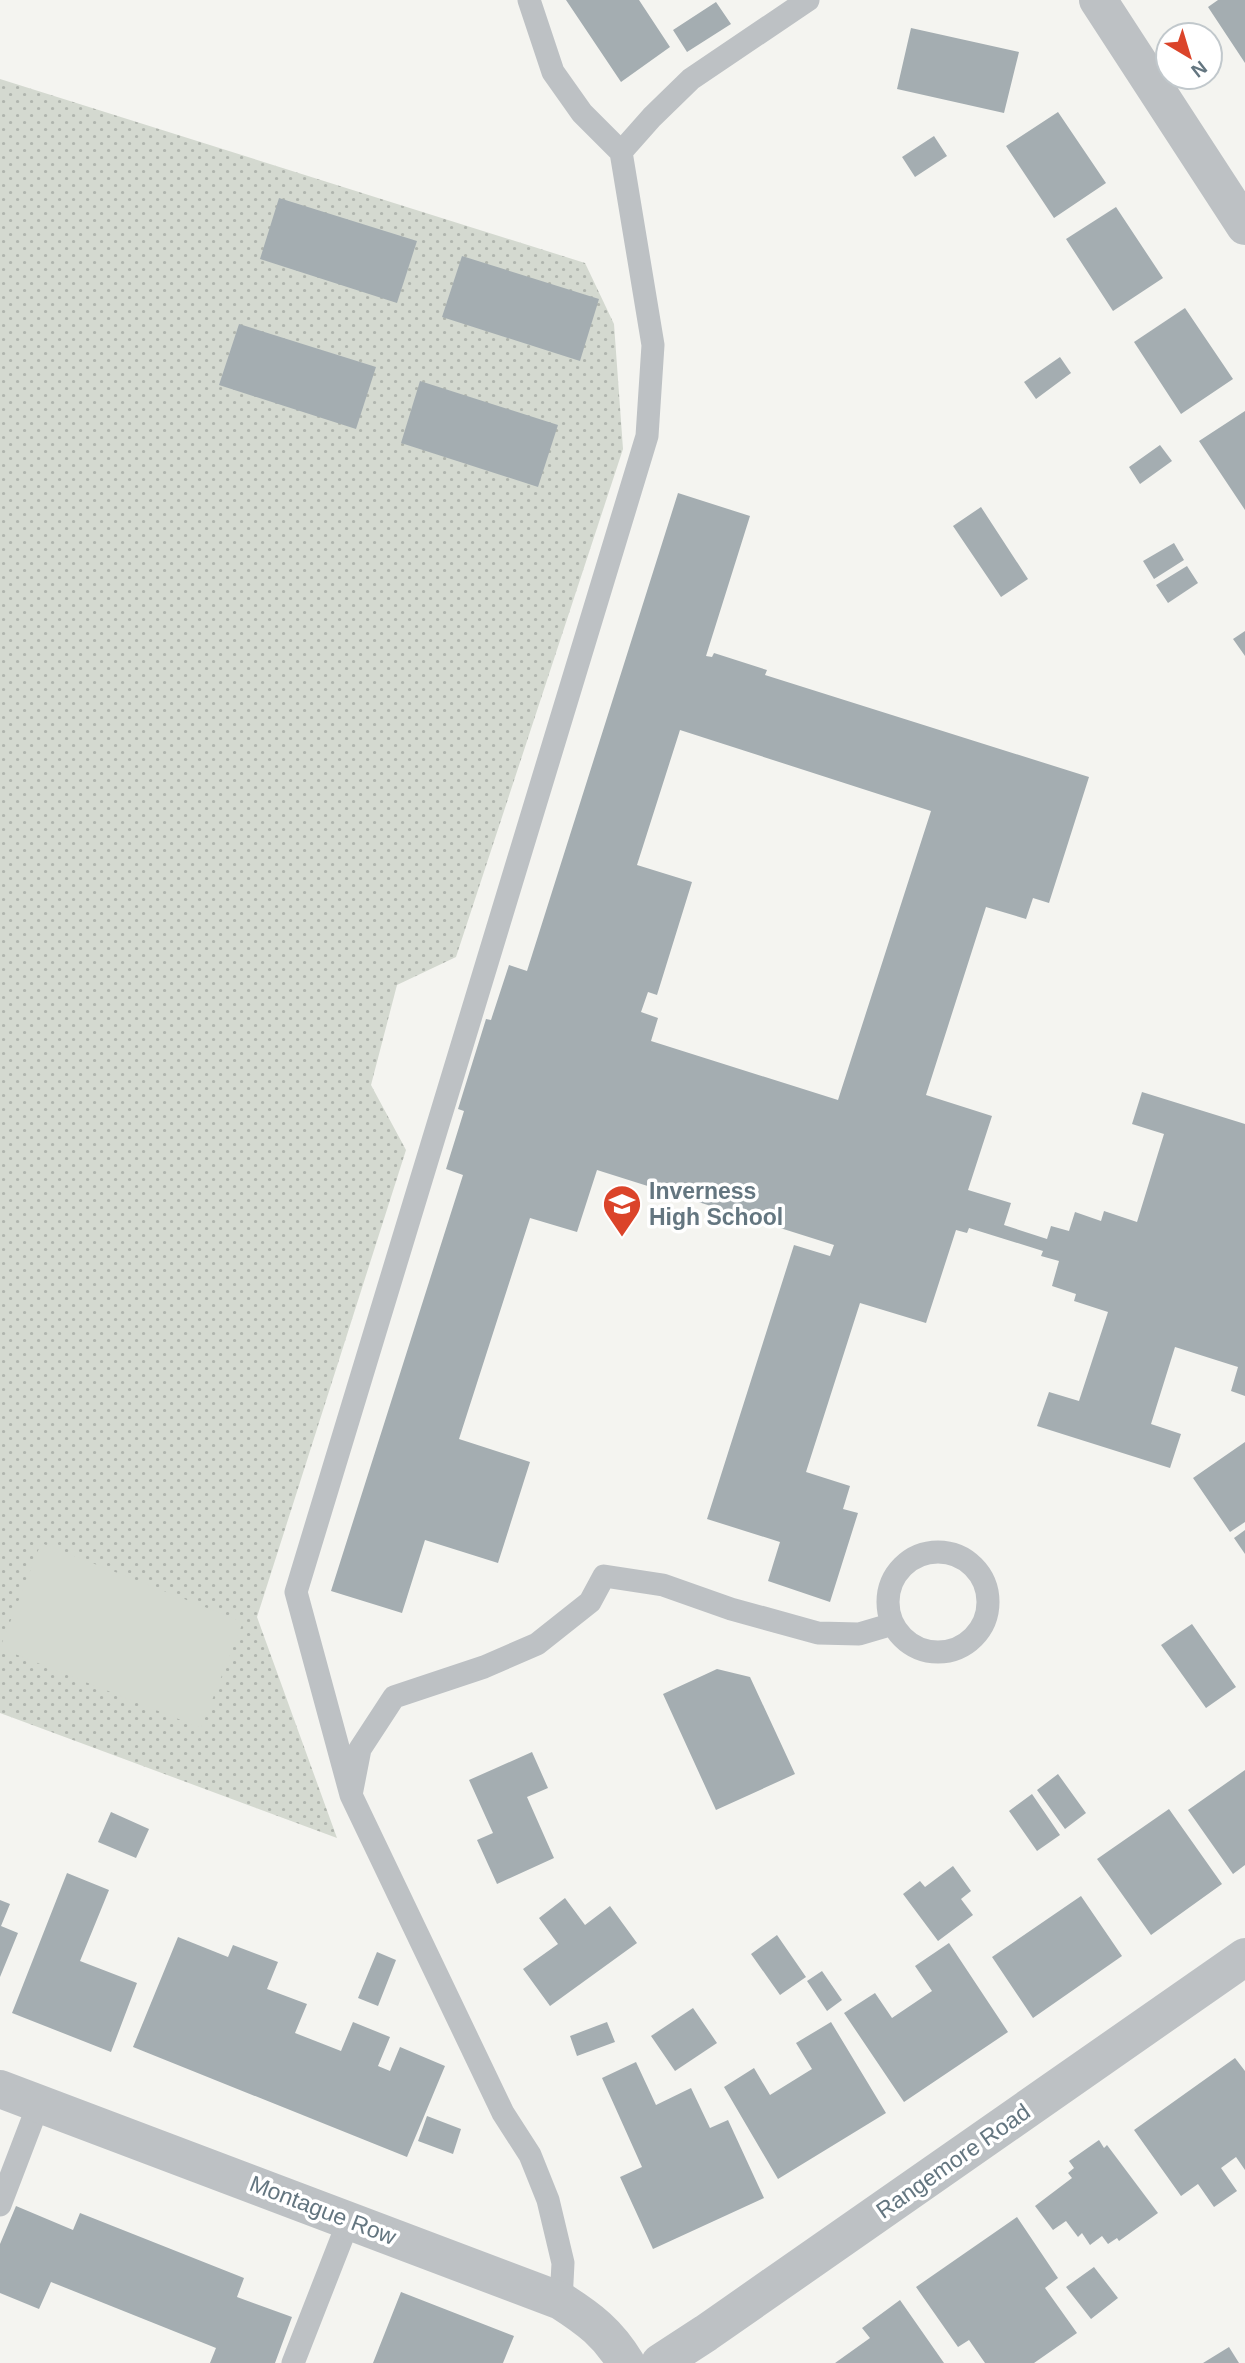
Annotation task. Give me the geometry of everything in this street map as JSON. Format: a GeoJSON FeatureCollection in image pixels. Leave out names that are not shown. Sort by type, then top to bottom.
{"type":"FeatureCollection","features":[{"type":"Feature","properties":{"kind":"street"},"geometry":{"type":"LineString","coordinates":[[1098,0],[1245,226]]}},
{"type":"Feature","properties":{"kind":"street","name":"Rangemore Road"},"geometry":{"type":"LineString","coordinates":[[660,2363],[1245,1957]]}},
{"type":"Feature","properties":{"kind":"street","name":"Montague Row"},"geometry":{"type":"LineString","coordinates":[[0,2089],[561,2301],[593,2321],[616,2347],[625,2363]]}},
{"type":"Feature","properties":{"kind":"lane"},"geometry":{"type":"LineString","coordinates":[[529,0],[552,72],[582,113],[621,152],[653,345],[647,436],[296,1592],[351,1795],[503,2113],[530,2155],[548,2200],[563,2263],[561,2301]]}},
{"type":"Feature","properties":{"kind":"lane"},"geometry":{"type":"LineString","coordinates":[[621,152],[691,79],[808,0]]}},
{"type":"Feature","properties":{"kind":"lane"},"geometry":{"type":"LineString","coordinates":[[950,1552],[977,1569],[986,1584],[989,1601],[986,1617],[978,1632],[966,1644],[950,1651],[917,1647],[903,1638],[893,1624],[889,1592],[894,1577],[918,1556],[950,1552]]}},
{"type":"Feature","properties":{"kind":"lane"},"geometry":{"type":"LineString","coordinates":[[351,1795],[360,1749],[394,1698],[484,1667],[537,1644],[590,1602],[604,1576],[663,1585],[731,1609],[818,1633],[859,1634],[893,1624]]}},
{"type":"Feature","properties":{"kind":"lane"},"geometry":{"type":"LineString","coordinates":[[0,2205],[39,2103]]}},
{"type":"Feature","properties":{"kind":"lane"},"geometry":{"type":"LineString","coordinates":[[293,2363],[349,2220]]}},
{"type":"Feature","properties":{"kind":"shaded area"},"geometry":{"type":"Polygon","coordinates":[[[0,79],[585,263],[614,324],[623,449],[456,957],[397,985],[371,1085],[406,1150],[257,1617],[337,1838],[0,1713],[0,79]]]}},
{"type":"Feature","properties":{"kind":"shaded area"},"geometry":{"type":"Polygon","coordinates":[[[41,1543],[243,1622],[201,1728],[0,1648],[41,1543]]]}},
{"type":"Feature","properties":{"kind":"building"},"geometry":{"type":"Polygon","coordinates":[[[566,0],[639,0],[670,47],[621,82],[566,0]]]}},
{"type":"Feature","properties":{"kind":"building"},"geometry":{"type":"Polygon","coordinates":[[[1218,0],[1245,0],[1245,63],[1224,31],[1224,21],[1217,21],[1208,7],[1218,0]]]}},
{"type":"Feature","properties":{"kind":"building"},"geometry":{"type":"Polygon","coordinates":[[[716,2],[731,24],[687,52],[673,30],[716,2]]]}},
{"type":"Feature","properties":{"kind":"building"},"geometry":{"type":"Polygon","coordinates":[[[911,28],[1019,52],[1004,113],[897,89],[911,28]]]}},
{"type":"Feature","properties":{"kind":"building"},"geometry":{"type":"Polygon","coordinates":[[[1058,112],[1106,183],[1054,218],[1006,146],[1058,112]]]}},
{"type":"Feature","properties":{"kind":"building"},"geometry":{"type":"Polygon","coordinates":[[[934,136],[947,156],[915,177],[902,157],[934,136]]]}},
{"type":"Feature","properties":{"kind":"building"},"geometry":{"type":"Polygon","coordinates":[[[279,198],[417,241],[397,303],[260,259],[279,198]]]}},
{"type":"Feature","properties":{"kind":"building"},"geometry":{"type":"Polygon","coordinates":[[[1116,207],[1163,278],[1113,311],[1066,239],[1116,207]]]}},
{"type":"Feature","properties":{"kind":"building"},"geometry":{"type":"Polygon","coordinates":[[[462,256],[599,299],[580,361],[442,317],[462,256]]]}},
{"type":"Feature","properties":{"kind":"building"},"geometry":{"type":"Polygon","coordinates":[[[1185,308],[1233,379],[1181,414],[1134,342],[1185,308]]]}},
{"type":"Feature","properties":{"kind":"building"},"geometry":{"type":"Polygon","coordinates":[[[239,324],[376,367],[356,429],[219,385],[239,324]]]}},
{"type":"Feature","properties":{"kind":"building"},"geometry":{"type":"Polygon","coordinates":[[[1060,357],[1071,373],[1036,399],[1024,382],[1060,357]]]}},
{"type":"Feature","properties":{"kind":"building"},"geometry":{"type":"Polygon","coordinates":[[[420,381],[558,425],[538,487],[401,443],[420,381]]]}},
{"type":"Feature","properties":{"kind":"building"},"geometry":{"type":"Polygon","coordinates":[[[1245,411],[1245,510],[1199,441],[1245,411]]]}},
{"type":"Feature","properties":{"kind":"building"},"geometry":{"type":"Polygon","coordinates":[[[1160,445],[1172,461],[1140,484],[1129,467],[1160,445]]]}},
{"type":"Feature","properties":{"kind":"building"},"geometry":{"type":"Polygon","coordinates":[[[678,493],[750,516],[706,656],[712,657],[714,653],[767,670],[765,675],[1089,777],[1049,903],[1033,898],[1026,919],[986,907],[926,1095],[992,1116],[968,1190],[1011,1203],[1004,1225],[1047,1239],[1051,1226],[1069,1231],[1075,1212],[1101,1221],[1104,1211],[1137,1222],[1164,1134],[1132,1124],[1142,1092],[1245,1124],[1245,1396],[1231,1391],[1238,1367],[1175,1347],[1151,1424],[1181,1434],[1170,1468],[1037,1426],[1049,1392],[1079,1401],[1108,1312],[1074,1301],[1076,1294],[1052,1286],[1059,1261],[1041,1256],[1043,1251],[969,1228],[967,1233],[956,1230],[926,1323],[860,1303],[806,1472],[850,1486],[843,1509],[858,1513],[830,1602],[768,1581],[780,1542],[707,1519],[794,1245],[830,1256],[834,1245],[597,1170],[577,1232],[530,1218],[459,1439],[530,1462],[498,1563],[425,1540],[402,1613],[331,1591],[463,1175],[446,1169],[464,1111],[458,1109],[486,1019],[491,1020],[509,965],[527,971],[678,493]],[[680,730],[637,865],[692,882],[657,995],[648,992],[641,1012],[658,1018],[651,1041],[838,1100],[931,811],[680,730]]]}},
{"type":"Feature","properties":{"kind":"building"},"geometry":{"type":"Polygon","coordinates":[[[981,507],[1028,579],[1001,597],[953,526],[981,507]]]}},
{"type":"Feature","properties":{"kind":"building"},"geometry":{"type":"Polygon","coordinates":[[[1174,543],[1184,560],[1154,579],[1143,561],[1174,543]]]}},
{"type":"Feature","properties":{"kind":"building"},"geometry":{"type":"Polygon","coordinates":[[[1187,566],[1198,583],[1168,603],[1156,585],[1187,566]]]}},
{"type":"Feature","properties":{"kind":"building"},"geometry":{"type":"Polygon","coordinates":[[[1245,631],[1245,656],[1233,639],[1245,631]]]}},
{"type":"Feature","properties":{"kind":"building"},"geometry":{"type":"Polygon","coordinates":[[[1245,1442],[1245,1522],[1230,1532],[1193,1478],[1245,1442]]]}},
{"type":"Feature","properties":{"kind":"building"},"geometry":{"type":"Polygon","coordinates":[[[1245,1530],[1245,1554],[1234,1538],[1245,1530]]]}},
{"type":"Feature","properties":{"kind":"building"},"geometry":{"type":"Polygon","coordinates":[[[1192,1624],[1236,1687],[1206,1708],[1161,1645],[1192,1624]]]}},
{"type":"Feature","properties":{"kind":"building"},"geometry":{"type":"Polygon","coordinates":[[[717,1669],[750,1677],[795,1774],[716,1810],[663,1694],[717,1669]]]}},
{"type":"Feature","properties":{"kind":"building"},"geometry":{"type":"Polygon","coordinates":[[[532,1752],[548,1788],[527,1797],[554,1858],[497,1884],[477,1840],[493,1833],[469,1780],[532,1752]]]}},
{"type":"Feature","properties":{"kind":"building"},"geometry":{"type":"Polygon","coordinates":[[[1245,1770],[1245,1865],[1233,1874],[1188,1810],[1245,1770]]]}},
{"type":"Feature","properties":{"kind":"building"},"geometry":{"type":"Polygon","coordinates":[[[1058,1774],[1086,1813],[1065,1829],[1037,1790],[1058,1774]]]}},
{"type":"Feature","properties":{"kind":"building"},"geometry":{"type":"Polygon","coordinates":[[[1032,1794],[1060,1835],[1037,1851],[1009,1811],[1032,1794]]]}},
{"type":"Feature","properties":{"kind":"building"},"geometry":{"type":"Polygon","coordinates":[[[1169,1809],[1222,1884],[1151,1935],[1097,1859],[1169,1809]]]}},
{"type":"Feature","properties":{"kind":"building"},"geometry":{"type":"Polygon","coordinates":[[[111,1812],[149,1829],[136,1858],[98,1842],[111,1812]]]}},
{"type":"Feature","properties":{"kind":"building"},"geometry":{"type":"Polygon","coordinates":[[[953,1866],[971,1891],[961,1899],[973,1915],[938,1941],[903,1894],[920,1881],[925,1887],[953,1866]]]}},
{"type":"Feature","properties":{"kind":"building"},"geometry":{"type":"Polygon","coordinates":[[[67,1873],[109,1890],[80,1961],[137,1983],[111,2052],[12,2013],[67,1873]]]}},
{"type":"Feature","properties":{"kind":"building"},"geometry":{"type":"Polygon","coordinates":[[[1081,1896],[1122,1956],[1033,2018],[992,1957],[1081,1896]]]}},
{"type":"Feature","properties":{"kind":"building"},"geometry":{"type":"Polygon","coordinates":[[[565,1898],[585,1925],[610,1906],[637,1943],[550,2006],[523,1969],[558,1944],[539,1918],[565,1898]]]}},
{"type":"Feature","properties":{"kind":"building"},"geometry":{"type":"Polygon","coordinates":[[[0,1900],[10,1904],[1,1926],[18,1933],[0,1977],[0,1900]]]}},
{"type":"Feature","properties":{"kind":"building"},"geometry":{"type":"Polygon","coordinates":[[[777,1935],[806,1977],[780,1995],[751,1954],[777,1935]]]}},
{"type":"Feature","properties":{"kind":"building"},"geometry":{"type":"Polygon","coordinates":[[[178,1937],[228,1957],[233,1945],[278,1962],[267,1989],[307,2004],[295,2033],[341,2051],[353,2022],[390,2037],[378,2066],[390,2071],[400,2047],[445,2066],[407,2157],[133,2047],[178,1937]]]}},
{"type":"Feature","properties":{"kind":"building"},"geometry":{"type":"Polygon","coordinates":[[[949,1943],[1008,2032],[904,2102],[844,2013],[875,1993],[892,2018],[932,1991],[915,1966],[949,1943]]]}},
{"type":"Feature","properties":{"kind":"building"},"geometry":{"type":"Polygon","coordinates":[[[377,1952],[396,1960],[378,2006],[358,1998],[377,1952]]]}},
{"type":"Feature","properties":{"kind":"building"},"geometry":{"type":"Polygon","coordinates":[[[822,1971],[842,2000],[827,2011],[807,1981],[822,1971]]]}},
{"type":"Feature","properties":{"kind":"building"},"geometry":{"type":"Polygon","coordinates":[[[693,2008],[717,2043],[675,2071],[651,2036],[693,2008]]]}},
{"type":"Feature","properties":{"kind":"building"},"geometry":{"type":"Polygon","coordinates":[[[607,2022],[615,2042],[577,2056],[570,2036],[607,2022]]]}},
{"type":"Feature","properties":{"kind":"building"},"geometry":{"type":"Polygon","coordinates":[[[831,2022],[886,2113],[778,2179],[724,2087],[754,2068],[770,2095],[812,2069],[796,2043],[831,2022]]]}},
{"type":"Feature","properties":{"kind":"building"},"geometry":{"type":"Polygon","coordinates":[[[1235,2058],[1245,2071],[1245,2170],[1236,2157],[1221,2168],[1237,2191],[1214,2207],[1198,2184],[1181,2196],[1134,2130],[1235,2058]]]}},
{"type":"Feature","properties":{"kind":"building"},"geometry":{"type":"Polygon","coordinates":[[[636,2062],[656,2105],[691,2088],[710,2128],[728,2120],[764,2198],[653,2249],[620,2177],[642,2167],[602,2078],[636,2062]]]}},
{"type":"Feature","properties":{"kind":"building"},"geometry":{"type":"Polygon","coordinates":[[[427,2116],[461,2129],[453,2154],[418,2141],[427,2116]]]}},
{"type":"Feature","properties":{"kind":"building"},"geometry":{"type":"Polygon","coordinates":[[[1099,2140],[1104,2148],[1107,2145],[1158,2213],[1119,2241],[1117,2238],[1108,2244],[1102,2236],[1090,2245],[1082,2233],[1078,2237],[1066,2221],[1053,2230],[1035,2206],[1072,2178],[1068,2173],[1074,2168],[1069,2161],[1099,2140]]]}},
{"type":"Feature","properties":{"kind":"building"},"geometry":{"type":"Polygon","coordinates":[[[16,2206],[73,2230],[80,2213],[244,2278],[237,2297],[292,2317],[275,2363],[210,2363],[216,2348],[51,2282],[39,2309],[0,2293],[0,2244],[16,2206]]]}},
{"type":"Feature","properties":{"kind":"building"},"geometry":{"type":"Polygon","coordinates":[[[1017,2217],[1058,2278],[1045,2288],[1077,2333],[1034,2363],[985,2363],[969,2340],[958,2347],[916,2287],[1017,2217]]]}},
{"type":"Feature","properties":{"kind":"building"},"geometry":{"type":"Polygon","coordinates":[[[1094,2267],[1118,2298],[1091,2319],[1066,2287],[1094,2267]]]}},
{"type":"Feature","properties":{"kind":"building"},"geometry":{"type":"Polygon","coordinates":[[[401,2292],[514,2336],[503,2363],[373,2363],[401,2292]]]}},
{"type":"Feature","properties":{"kind":"building"},"geometry":{"type":"Polygon","coordinates":[[[900,2300],[944,2363],[835,2363],[870,2338],[862,2328],[900,2300]]]}},
{"type":"Feature","properties":{"kind":"building"},"geometry":{"type":"Polygon","coordinates":[[[1229,2347],[1239,2363],[1203,2363],[1229,2347]]]}},
{"type":"Feature","properties":{"kind":"place","name":"Inverness High School"},"geometry":{"type":"Point","coordinates":[622,1238]}}]}
